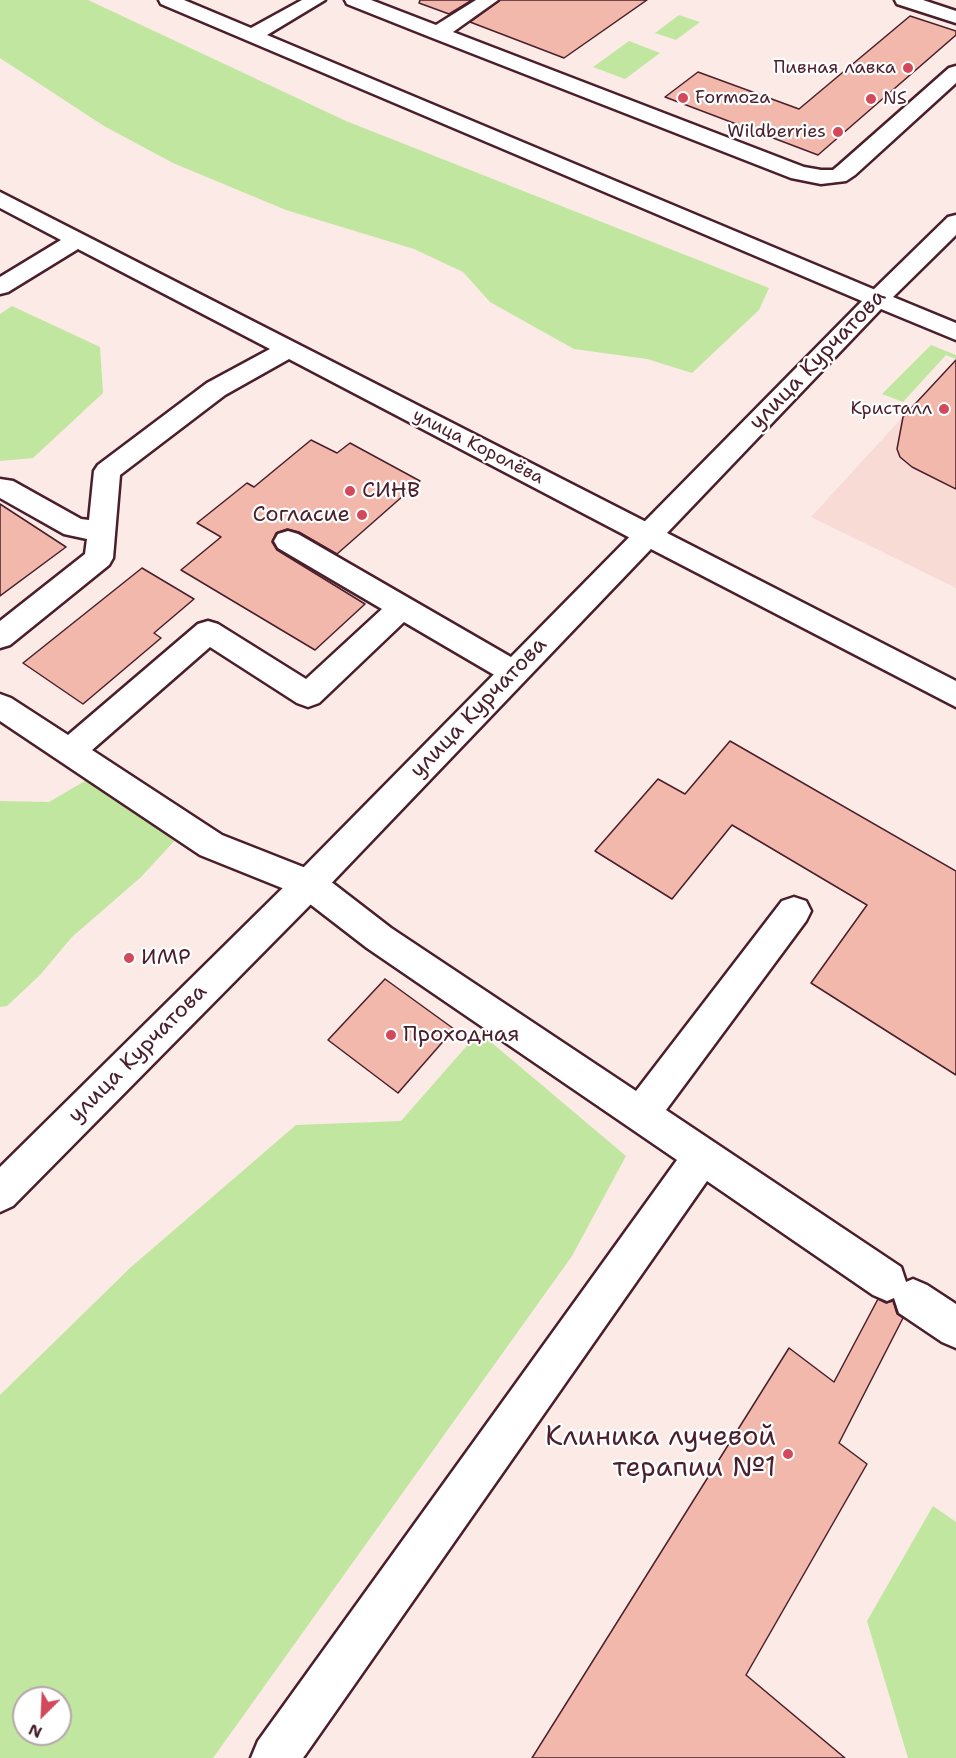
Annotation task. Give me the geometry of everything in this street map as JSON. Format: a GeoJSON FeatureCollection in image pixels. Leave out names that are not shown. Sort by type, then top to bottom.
{"type":"FeatureCollection","features":[{"type":"Feature","properties":{"kind":"street"},"geometry":{"type":"LineString","coordinates":[[168,0],[956,332]]}},
{"type":"Feature","properties":{"kind":"street"},"geometry":{"type":"LineString","coordinates":[[252,35],[315,0]]}},
{"type":"Feature","properties":{"kind":"street"},"geometry":{"type":"LineString","coordinates":[[354,0],[799,173],[821,177],[838,176],[847,170],[956,72]]}},
{"type":"Feature","properties":{"kind":"street"},"geometry":{"type":"LineString","coordinates":[[437,33],[489,0]]}},
{"type":"Feature","properties":{"kind":"street"},"geometry":{"type":"LineString","coordinates":[[904,0],[956,17]]}},
{"type":"Feature","properties":{"kind":"street","name":"улица Королёва"},"geometry":{"type":"LineString","coordinates":[[0,199],[287,350],[956,695]]}},
{"type":"Feature","properties":{"kind":"street","name":"улица Курчатова"},"geometry":{"type":"LineString","coordinates":[[0,1193],[309,884],[877,299],[956,222]]}},
{"type":"Feature","properties":{"kind":"street"},"geometry":{"type":"LineString","coordinates":[[0,286],[78,239]]}},
{"type":"Feature","properties":{"kind":"street"},"geometry":{"type":"LineString","coordinates":[[0,637],[99,558],[107,471],[216,388],[287,350]]}},
{"type":"Feature","properties":{"kind":"street"},"geometry":{"type":"LineString","coordinates":[[0,489],[4,487],[74,527],[101,532]]}},
{"type":"Feature","properties":{"kind":"street"},"geometry":{"type":"LineString","coordinates":[[288,541],[513,672]]}},
{"type":"Feature","properties":{"kind":"street"},"geometry":{"type":"LineString","coordinates":[[70,752],[208,632],[308,695],[402,607]]}},
{"type":"Feature","properties":{"kind":"street"},"geometry":{"type":"LineString","coordinates":[[0,706],[211,845],[309,884],[379,938],[956,1328]]}},
{"type":"Feature","properties":{"kind":"street"},"geometry":{"type":"LineString","coordinates":[[641,1114],[794,911]]}},
{"type":"Feature","properties":{"kind":"street"},"geometry":{"type":"LineString","coordinates":[[275,1758],[703,1155]]}},
{"type":"Feature","properties":{"kind":"shaded area"},"geometry":{"type":"Polygon","coordinates":[[[944,372],[956,378],[956,588],[811,517],[944,372]]]}},
{"type":"Feature","properties":{"kind":"green space"},"geometry":{"type":"Polygon","coordinates":[[[0,0],[88,0],[346,121],[769,288],[759,310],[692,373],[647,359],[574,349],[490,302],[463,272],[414,249],[286,210],[173,163],[104,126],[0,58],[0,0]]]}},
{"type":"Feature","properties":{"kind":"green space"},"geometry":{"type":"Polygon","coordinates":[[[679,15],[700,22],[676,40],[655,33],[679,15]]]}},
{"type":"Feature","properties":{"kind":"green space"},"geometry":{"type":"Polygon","coordinates":[[[629,41],[660,53],[625,79],[593,67],[629,41]]]}},
{"type":"Feature","properties":{"kind":"green space"},"geometry":{"type":"Polygon","coordinates":[[[12,306],[100,347],[103,393],[33,458],[0,461],[0,314],[12,306]]]}},
{"type":"Feature","properties":{"kind":"green space"},"geometry":{"type":"Polygon","coordinates":[[[931,345],[956,355],[956,359],[946,355],[903,402],[882,394],[931,345]]]}},
{"type":"Feature","properties":{"kind":"green space"},"geometry":{"type":"Polygon","coordinates":[[[95,775],[178,837],[141,877],[72,937],[40,975],[7,1006],[0,1007],[0,801],[49,802],[95,775]]]}},
{"type":"Feature","properties":{"kind":"green space"},"geometry":{"type":"Polygon","coordinates":[[[479,1032],[626,1156],[572,1256],[213,1758],[0,1758],[0,1395],[130,1268],[296,1125],[401,1121],[479,1032]]]}},
{"type":"Feature","properties":{"kind":"green space"},"geometry":{"type":"Polygon","coordinates":[[[933,1506],[956,1522],[956,1758],[908,1758],[867,1621],[933,1506]]]}},
{"type":"Feature","properties":{"kind":"building"},"geometry":{"type":"Polygon","coordinates":[[[420,0],[472,0],[449,14],[419,3],[420,0]]]}},
{"type":"Feature","properties":{"kind":"building"},"geometry":{"type":"Polygon","coordinates":[[[500,0],[647,0],[564,58],[470,22],[500,0]]]}},
{"type":"Feature","properties":{"kind":"building"},"geometry":{"type":"Polygon","coordinates":[[[910,16],[956,31],[956,35],[818,155],[665,97],[698,72],[799,109],[910,16]]]}},
{"type":"Feature","properties":{"kind":"building"},"geometry":{"type":"Polygon","coordinates":[[[956,360],[956,489],[912,467],[900,457],[897,449],[903,417],[956,360]]]}},
{"type":"Feature","properties":{"kind":"building"},"geometry":{"type":"Polygon","coordinates":[[[311,440],[337,453],[350,443],[420,481],[337,554],[299,532],[287,529],[276,533],[272,542],[277,550],[365,604],[315,650],[181,570],[221,537],[197,523],[247,483],[254,487],[311,440]]]}},
{"type":"Feature","properties":{"kind":"building"},"geometry":{"type":"Polygon","coordinates":[[[0,504],[66,547],[0,596],[0,504]]]}},
{"type":"Feature","properties":{"kind":"building"},"geometry":{"type":"Polygon","coordinates":[[[142,568],[194,599],[154,633],[161,638],[83,704],[23,663],[142,568]]]}},
{"type":"Feature","properties":{"kind":"building"},"geometry":{"type":"Polygon","coordinates":[[[730,741],[956,871],[956,1075],[811,983],[867,905],[732,825],[672,899],[595,851],[658,779],[685,794],[730,741]]]}},
{"type":"Feature","properties":{"kind":"building","name":"Проходная"},"geometry":{"type":"Polygon","coordinates":[[[385,979],[454,1029],[398,1093],[328,1040],[385,979]]]}},
{"type":"Feature","properties":{"kind":"building","name":"Клиника лучевой терапии №1"},"geometry":{"type":"Polygon","coordinates":[[[878,1299],[886,1303],[893,1301],[897,1314],[903,1318],[839,1443],[867,1464],[746,1675],[845,1758],[532,1758],[789,1348],[834,1382],[878,1299]]]}},
{"type":"Feature","properties":{"kind":"place","name":"Пивная лавка"},"geometry":{"type":"Point","coordinates":[908,68]}},
{"type":"Feature","properties":{"kind":"place","name":"Formoza"},"geometry":{"type":"Point","coordinates":[683,98]}},
{"type":"Feature","properties":{"kind":"place","name":"NS"},"geometry":{"type":"Point","coordinates":[871,99]}},
{"type":"Feature","properties":{"kind":"place","name":"Wildberries"},"geometry":{"type":"Point","coordinates":[838,132]}},
{"type":"Feature","properties":{"kind":"place","name":"Кристалл"},"geometry":{"type":"Point","coordinates":[944,409]}},
{"type":"Feature","properties":{"kind":"place","name":"СИНВ"},"geometry":{"type":"Point","coordinates":[350,491]}},
{"type":"Feature","properties":{"kind":"place","name":"Согласие"},"geometry":{"type":"Point","coordinates":[362,515]}},
{"type":"Feature","properties":{"kind":"place","name":"ИМР"},"geometry":{"type":"Point","coordinates":[129,958]}},
{"type":"Feature","properties":{"kind":"place","name":"Проходная"},"geometry":{"type":"Point","coordinates":[391,1035]}},
{"type":"Feature","properties":{"kind":"place","name":"Клиника лучевой терапии №1"},"geometry":{"type":"Point","coordinates":[788,1454]}}]}
